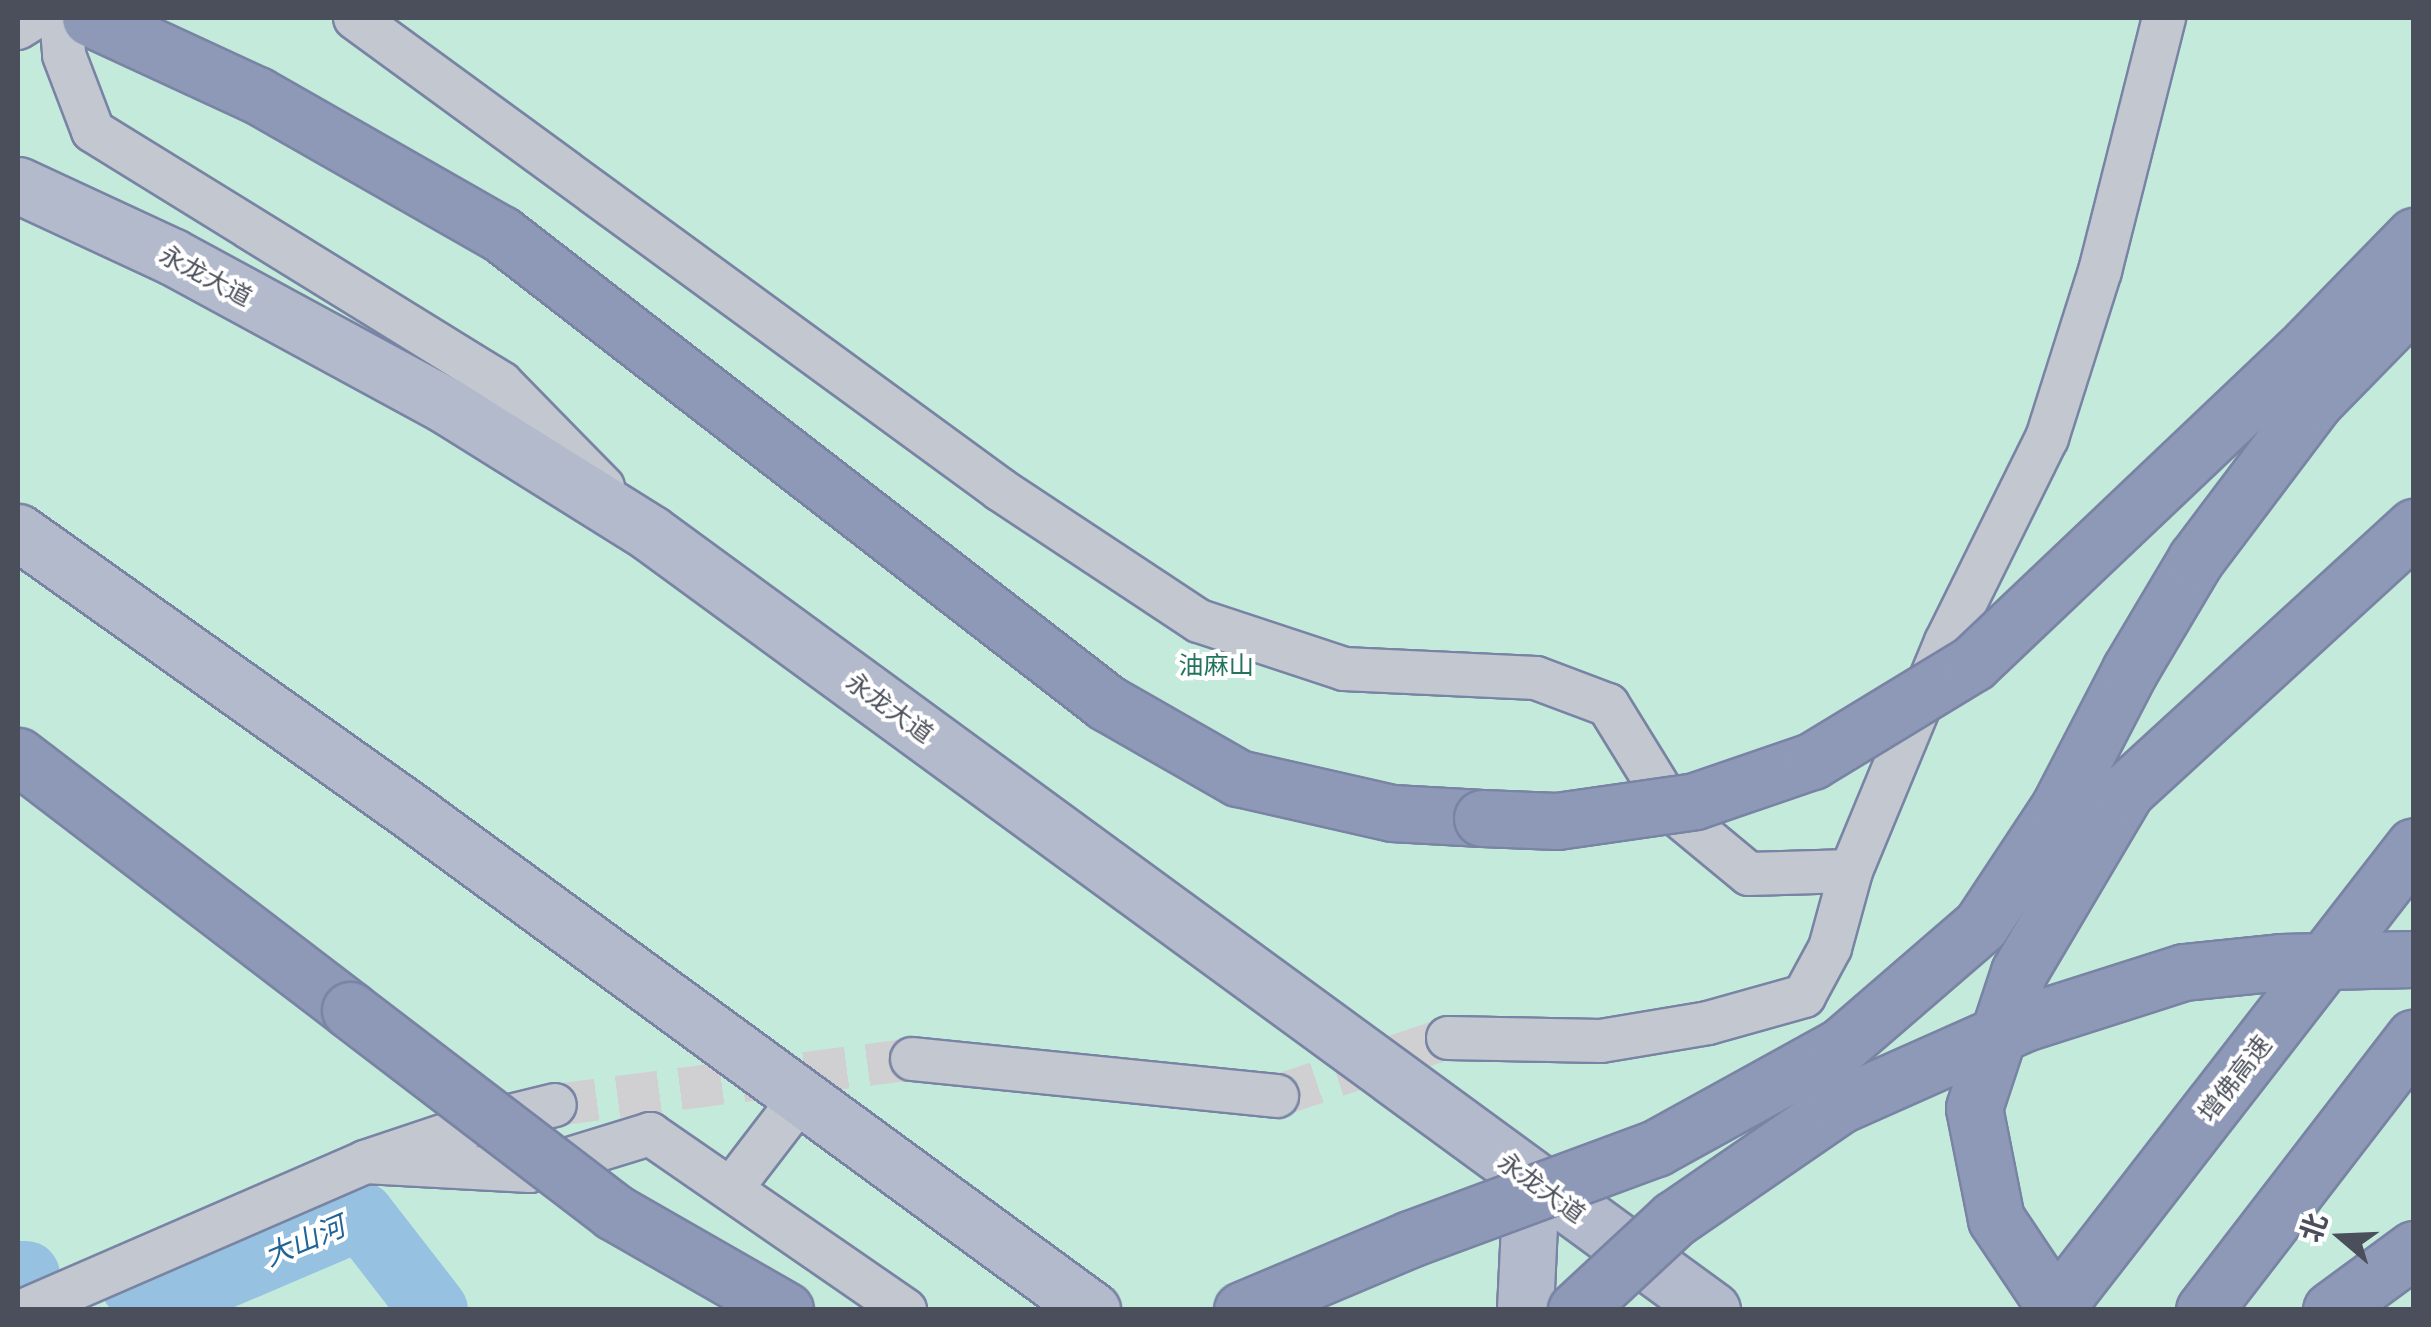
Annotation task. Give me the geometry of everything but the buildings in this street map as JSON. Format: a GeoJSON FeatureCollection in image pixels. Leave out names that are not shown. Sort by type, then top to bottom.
{"type":"FeatureCollection","features":[{"type":"Feature","properties":{"kind":"highway"},"geometry":{"type":"LineString","coordinates":[[113,28],[258,96],[501,234],[1107,703],[1238,778],[1392,813],[1557,822],[1695,801],[1812,761],[1972,664],[2299,354],[2414,236]]}},
{"type":"Feature","properties":{"kind":"highway"},"geometry":{"type":"LineString","coordinates":[[1242,1310],[1410,1239],[1656,1148],[1841,1046],[1981,924],[2060,807],[2130,670],[2196,559],[2315,402],[2414,300]]}},
{"type":"Feature","properties":{"kind":"highway"},"geometry":{"type":"LineString","coordinates":[[2056,1310],[1996,1220],[1974,1108],[2019,972],[2126,792],[2414,528]]}},
{"type":"Feature","properties":{"kind":"highway"},"geometry":{"type":"LineString","coordinates":[[18,756],[614,1212],[785,1310]]}},
{"type":"Feature","properties":{"kind":"highway","name":"增佛高速"},"geometry":{"type":"LineString","coordinates":[[2056,1310],[2414,846]]}},
{"type":"Feature","properties":{"kind":"highway"},"geometry":{"type":"LineString","coordinates":[[1576,1310],[1674,1219],[1840,1105],[2024,1022],[2184,972],[2280,962],[2414,959]]}},
{"type":"Feature","properties":{"kind":"highway"},"geometry":{"type":"LineString","coordinates":[[2204,1310],[2414,1037]]}},
{"type":"Feature","properties":{"kind":"highway"},"geometry":{"type":"LineString","coordinates":[[2330,1310],[2414,1248]]}},
{"type":"Feature","properties":{"kind":"main road","name":"永龙大道"},"geometry":{"type":"LineString","coordinates":[[18,185],[173,256],[447,406],[650,533],[1712,1310]]}},
{"type":"Feature","properties":{"kind":"main road"},"geometry":{"type":"LineString","coordinates":[[18,532],[420,818],[1092,1310]]}},
{"type":"Feature","properties":{"kind":"main road"},"geometry":{"type":"LineString","coordinates":[[1524,1174],[1530,1225],[1525,1310]]}},
{"type":"Feature","properties":{"kind":"street"},"geometry":{"type":"LineString","coordinates":[[18,28],[34,18]]}},
{"type":"Feature","properties":{"kind":"street"},"geometry":{"type":"LineString","coordinates":[[61,18],[64,55],[93,131],[501,383],[650,533]]}},
{"type":"Feature","properties":{"kind":"street"},"geometry":{"type":"LineString","coordinates":[[355,18],[1001,490],[1199,621],[1344,669],[1536,678],[1608,705],[1674,812],[1749,874],[1852,871]]}},
{"type":"Feature","properties":{"kind":"street"},"geometry":{"type":"LineString","coordinates":[[1448,1038],[1601,1041],[1708,1023],[1804,996],[1830,948],[1852,871],[1946,642],[2047,438],[2100,271],[2164,18]]}},
{"type":"Feature","properties":{"kind":"street"},"geometry":{"type":"LineString","coordinates":[[912,1059],[1278,1096]]}},
{"type":"Feature","properties":{"kind":"street"},"geometry":{"type":"LineString","coordinates":[[731,1189],[800,1099]]}},
{"type":"Feature","properties":{"kind":"street"},"geometry":{"type":"LineString","coordinates":[[25,1310],[365,1162],[478,1124],[555,1104]]}},
{"type":"Feature","properties":{"kind":"street"},"geometry":{"type":"LineString","coordinates":[[365,1162],[530,1170],[650,1134],[905,1310]]}},
{"type":"Feature","properties":{"kind":"green space","name":"油麻山"},"geometry":{"type":"Polygon","coordinates":[[[18,18],[2413,18],[2413,1309],[18,1309],[18,18]]]}},
{"type":"Feature","properties":{"kind":"waterway","name":"大山河"},"geometry":{"type":"LineString","coordinates":[[134,1284],[190,1289],[361,1216],[434,1310]]}},
{"type":"Feature","properties":{"kind":"waterway","name":"大山河"},"geometry":{"type":"LineString","coordinates":[[18,1275],[26,1275]]}},
{"type":"Feature","properties":{"kind":"tunnel"},"geometry":{"type":"LineString","coordinates":[[1277,1096],[1448,1038]]}},
{"type":"Feature","properties":{"kind":"tunnel"},"geometry":{"type":"LineString","coordinates":[[555,1105],[912,1059]]}}]}
